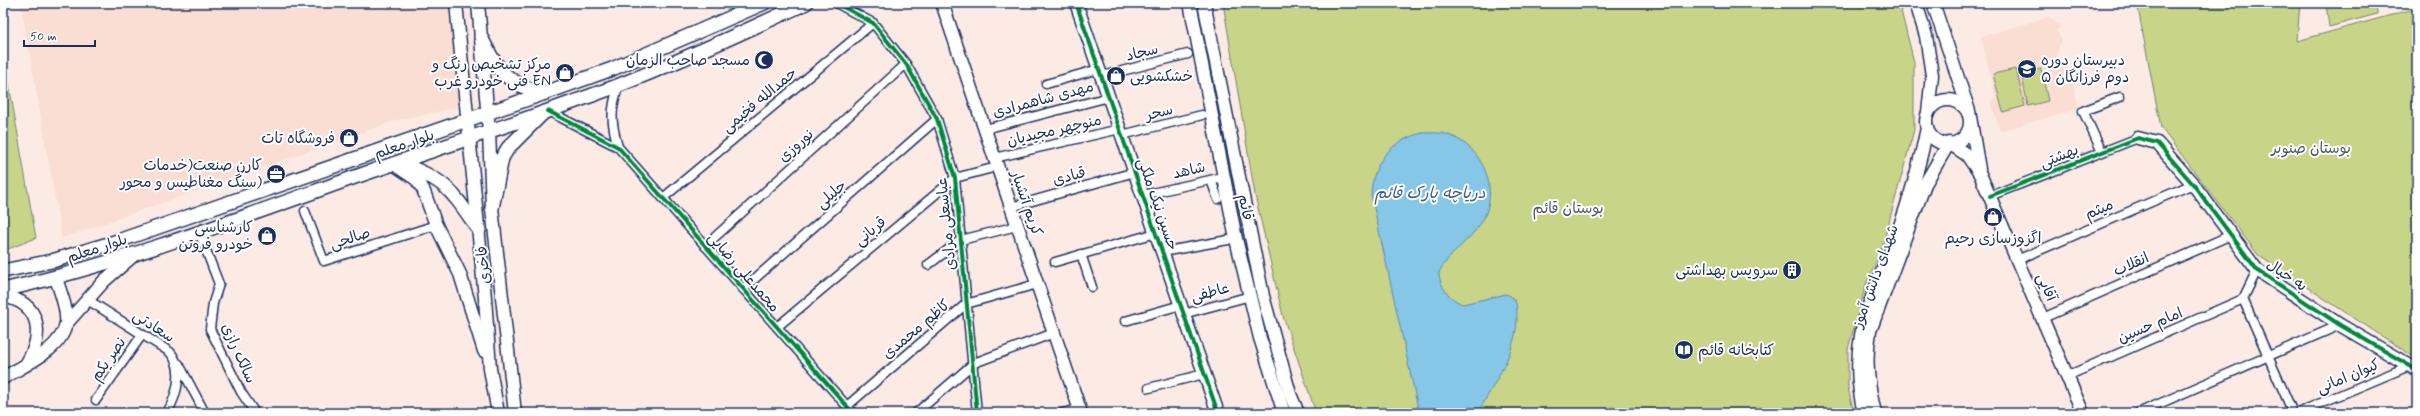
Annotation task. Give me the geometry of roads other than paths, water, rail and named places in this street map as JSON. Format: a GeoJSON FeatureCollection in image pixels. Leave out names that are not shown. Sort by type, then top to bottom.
{"type":"FeatureCollection","features":[{"type":"Feature","properties":{"kind":"main road","name":"فاخری"},"geometry":{"type":"LineString","coordinates":[[456,3],[479,230],[490,369],[498,413]]}},
{"type":"Feature","properties":{"kind":"main road","name":"فاخری"},"geometry":{"type":"LineString","coordinates":[[478,3],[488,112],[492,208],[515,413]]}},
{"type":"Feature","properties":{"kind":"main road","name":"بلوار معلم"},"geometry":{"type":"LineString","coordinates":[[3,271],[52,261],[115,242],[542,94],[612,68],[764,3]]}},
{"type":"Feature","properties":{"kind":"main road","name":"بلوار معلم"},"geometry":{"type":"LineString","coordinates":[[3,290],[56,278],[198,232],[619,85],[745,32],[806,3]]}},
{"type":"Feature","properties":{"kind":"main road","name":"کریم آتشبار"},"geometry":{"type":"LineString","coordinates":[[942,3],[1080,411]]}},
{"type":"Feature","properties":{"kind":"main road","name":"حسین نیک ملکی"},"geometry":{"type":"LineString","coordinates":[[1076,3],[1218,413]]}},
{"type":"Feature","properties":{"kind":"main road","name":"قائم"},"geometry":{"type":"LineString","coordinates":[[1190,3],[1200,60],[1241,261],[1260,338],[1284,413]]}},
{"type":"Feature","properties":{"kind":"main road","name":"قائم"},"geometry":{"type":"LineString","coordinates":[[1204,3],[1263,296],[1290,394],[1298,413]]}},
{"type":"Feature","properties":{"kind":"main road"},"geometry":{"type":"LineString","coordinates":[[1908,219],[1927,128],[1932,68],[1926,36],[1916,3]]}},
{"type":"Feature","properties":{"kind":"main road","name":"آقایی"},"geometry":{"type":"LineString","coordinates":[[1933,3],[1969,111],[1980,174]]}},
{"type":"Feature","properties":{"kind":"main road"},"geometry":{"type":"LineString","coordinates":[[481,37],[500,72],[522,87],[542,94]]}},
{"type":"Feature","properties":{"kind":"main road"},"geometry":{"type":"LineString","coordinates":[[1864,413],[1857,372],[1861,329],[1908,219],[1925,184],[1949,144],[1962,139],[1966,133],[1970,120],[1964,107],[1951,100],[1937,103],[1928,114]]}},
{"type":"Feature","properties":{"kind":"main road"},"geometry":{"type":"LineString","coordinates":[[492,208],[502,158],[508,148],[546,111]]}},
{"type":"Feature","properties":{"kind":"main road"},"geometry":{"type":"LineString","coordinates":[[1927,128],[1936,140],[1949,144]]}},
{"type":"Feature","properties":{"kind":"main road","name":"به خیال"},"geometry":{"type":"LineString","coordinates":[[2138,138],[2157,143],[2193,184],[2257,270],[2340,324],[2413,368]]}},
{"type":"Feature","properties":{"kind":"main road","name":"آقایی"},"geometry":{"type":"LineString","coordinates":[[1949,144],[1967,156],[1980,174],[2083,413]]}},
{"type":"Feature","properties":{"kind":"main road"},"geometry":{"type":"LineString","coordinates":[[396,163],[416,179],[423,189],[436,224],[460,274],[490,369]]}},
{"type":"Feature","properties":{"kind":"main road"},"geometry":{"type":"LineString","coordinates":[[396,163],[435,177],[446,186],[479,230]]}},
{"type":"Feature","properties":{"kind":"main road","name":"شهدای دانش آموز"},"geometry":{"type":"LineString","coordinates":[[1875,413],[1867,376],[1866,356],[1870,331],[1908,219]]}},
{"type":"Feature","properties":{"kind":"main road"},"geometry":{"type":"LineString","coordinates":[[3,378],[51,348],[61,336],[66,324],[104,281],[140,251]]}},
{"type":"Feature","properties":{"kind":"main road"},"geometry":{"type":"LineString","coordinates":[[52,261],[66,314],[66,324]]}},
{"type":"Feature","properties":{"kind":"main road"},"geometry":{"type":"LineString","coordinates":[[3,296],[27,307],[37,324],[35,345],[26,363]]}},
{"type":"Feature","properties":{"kind":"street","name":"عباسعلی مرادی"},"geometry":{"type":"LineString","coordinates":[[836,3],[873,23],[906,64],[937,119],[955,178],[966,304],[974,363],[977,413]]}},
{"type":"Feature","properties":{"kind":"street","name":"حمدالله فخیمی"},"geometry":{"type":"LineString","coordinates":[[663,198],[873,23]]}},
{"type":"Feature","properties":{"kind":"street","name":"سجاد"},"geometry":{"type":"LineString","coordinates":[[1046,84],[1188,54]]}},
{"type":"Feature","properties":{"kind":"street","name":"نوروزی"},"geometry":{"type":"LineString","coordinates":[[706,246],[906,64]]}},
{"type":"Feature","properties":{"kind":"street"},"geometry":{"type":"LineString","coordinates":[[618,147],[611,121],[613,102],[619,85]]}},
{"type":"Feature","properties":{"kind":"street","name":"مهدی شاهمرادی"},"geometry":{"type":"LineString","coordinates":[[984,129],[1109,97]]}},
{"type":"Feature","properties":{"kind":"street","name":"بهشتی"},"geometry":{"type":"LineString","coordinates":[[2102,152],[2083,111],[2120,97]]}},
{"type":"Feature","properties":{"kind":"street"},"geometry":{"type":"LineString","coordinates":[[546,111],[618,147]]}},
{"type":"Feature","properties":{"kind":"street","name":"سحر"},"geometry":{"type":"LineString","coordinates":[[1121,132],[1202,115]]}},
{"type":"Feature","properties":{"kind":"street","name":"جلیلی"},"geometry":{"type":"LineString","coordinates":[[744,289],[937,119]]}},
{"type":"Feature","properties":{"kind":"street","name":"منوچهر مجیدیان"},"geometry":{"type":"LineString","coordinates":[[994,158],[1121,132]]}},
{"type":"Feature","properties":{"kind":"street","name":"بهشتی"},"geometry":{"type":"LineString","coordinates":[[1990,196],[2138,138]]}},
{"type":"Feature","properties":{"kind":"street","name":"محمدعلی رضایی"},"geometry":{"type":"LineString","coordinates":[[618,147],[852,413]]}},
{"type":"Feature","properties":{"kind":"street","name":"قربانی"},"geometry":{"type":"LineString","coordinates":[[777,328],[955,178],[989,169]]}},
{"type":"Feature","properties":{"kind":"street","name":"قبادی"},"geometry":{"type":"LineString","coordinates":[[1011,207],[1135,172]]}},
{"type":"Feature","properties":{"kind":"street","name":"شاهد"},"geometry":{"type":"LineString","coordinates":[[1143,195],[1215,179],[1218,199]]}},
{"type":"Feature","properties":{"kind":"street","name":"میثم"},"geometry":{"type":"LineString","coordinates":[[2017,260],[2193,184]]}},
{"type":"Feature","properties":{"kind":"street","name":"صالحی"},"geometry":{"type":"LineString","coordinates":[[305,212],[324,261],[436,224]]}},
{"type":"Feature","properties":{"kind":"street"},"geometry":{"type":"LineString","coordinates":[[928,265],[961,240],[1017,226]]}},
{"type":"Feature","properties":{"kind":"street","name":"سالک رازی"},"geometry":{"type":"LineString","coordinates":[[198,232],[219,284],[213,303],[210,329],[241,392],[255,413]]}},
{"type":"Feature","properties":{"kind":"street"},"geometry":{"type":"LineString","coordinates":[[1055,262],[1156,233]]}},
{"type":"Feature","properties":{"kind":"street","name":"انقلاب"},"geometry":{"type":"LineString","coordinates":[[2043,318],[2231,234]]}},
{"type":"Feature","properties":{"kind":"street"},"geometry":{"type":"LineString","coordinates":[[1162,252],[1228,240]]}},
{"type":"Feature","properties":{"kind":"street"},"geometry":{"type":"LineString","coordinates":[[1081,254],[1092,288]]}},
{"type":"Feature","properties":{"kind":"street"},"geometry":{"type":"LineString","coordinates":[[2257,270],[2243,299],[2293,413]]}},
{"type":"Feature","properties":{"kind":"street","name":"کاظم محمدی"},"geometry":{"type":"LineString","coordinates":[[846,406],[966,304],[1037,284]]}},
{"type":"Feature","properties":{"kind":"street","name":"عاطفی"},"geometry":{"type":"LineString","coordinates":[[1125,321],[1243,298]]}},
{"type":"Feature","properties":{"kind":"street","name":"امام حسین"},"geometry":{"type":"LineString","coordinates":[[2067,376],[2243,299]]}},
{"type":"Feature","properties":{"kind":"street","name":"سعادتی"},"geometry":{"type":"LineString","coordinates":[[88,300],[170,352],[176,359],[178,366],[177,387],[167,413]]}},
{"type":"Feature","properties":{"kind":"street"},"geometry":{"type":"LineString","coordinates":[[2138,413],[2340,324]]}},
{"type":"Feature","properties":{"kind":"street"},"geometry":{"type":"LineString","coordinates":[[916,413],[974,363],[1054,333]]}},
{"type":"Feature","properties":{"kind":"street","name":"نصر یکم"},"geometry":{"type":"LineString","coordinates":[[96,400],[142,335]]}},
{"type":"Feature","properties":{"kind":"street"},"geometry":{"type":"LineString","coordinates":[[176,359],[205,413]]}},
{"type":"Feature","properties":{"kind":"street","name":"کیوان امانی"},"geometry":{"type":"LineString","coordinates":[[2297,413],[2413,368]]}},
{"type":"Feature","properties":{"kind":"street"},"geometry":{"type":"LineString","coordinates":[[1149,388],[1204,374]]}},
{"type":"Feature","properties":{"kind":"street"},"geometry":{"type":"LineString","coordinates":[[1062,413],[1080,411]]}},
{"type":"Feature","properties":{"kind":"water","name":"دریاچه پارک قائم"},"geometry":{"type":"Polygon","coordinates":[[[1422,133],[1446,134],[1461,141],[1472,150],[1480,160],[1486,172],[1489,185],[1487,211],[1481,223],[1471,236],[1448,259],[1439,272],[1439,277],[1443,287],[1450,296],[1463,304],[1506,294],[1514,299],[1516,305],[1516,328],[1510,353],[1478,413],[1419,413],[1371,194],[1375,172],[1386,154],[1401,141],[1422,133]]]}},
{"type":"Feature","properties":{"kind":"place","name":"مسجد صاحب الزمان"},"geometry":{"type":"Point","coordinates":[764,60]}},
{"type":"Feature","properties":{"kind":"place","name":"دبیرستان دوره دوم فرزانگان ۵"},"geometry":{"type":"Point","coordinates":[2027,69]}},
{"type":"Feature","properties":{"kind":"place","name":"مرکز تشخیص رنگ و فنی خودرو غرب EN"},"geometry":{"type":"Point","coordinates":[565,73]}},
{"type":"Feature","properties":{"kind":"place","name":"خشکشویی"},"geometry":{"type":"Point","coordinates":[1116,76]}},
{"type":"Feature","properties":{"kind":"place","name":"فروشگاه تات"},"geometry":{"type":"Point","coordinates":[349,138]}},
{"type":"Feature","properties":{"kind":"place","name":"کارن صنعت(خدمات سنگ مغناطیس و محور)"},"geometry":{"type":"Point","coordinates":[276,174]}},
{"type":"Feature","properties":{"kind":"place","name":"اگزوزسازی رحیم"},"geometry":{"type":"Point","coordinates":[1993,217]}},
{"type":"Feature","properties":{"kind":"place","name":"کارشناسی خودرو فروتن"},"geometry":{"type":"Point","coordinates":[267,236]}},
{"type":"Feature","properties":{"kind":"place","name":"سرویس بهداشتی"},"geometry":{"type":"Point","coordinates":[1792,270]}},
{"type":"Feature","properties":{"kind":"place","name":"کتابخانه قائم"},"geometry":{"type":"Point","coordinates":[1684,350]}},
{"type":"Feature","properties":{"kind":"park label","name":"بوستان صنوبر"},"geometry":{"type":"Point","coordinates":[2311,148]}},
{"type":"Feature","properties":{"kind":"park label","name":"بوستان قائم"},"geometry":{"type":"Point","coordinates":[1568,208]}}]}
